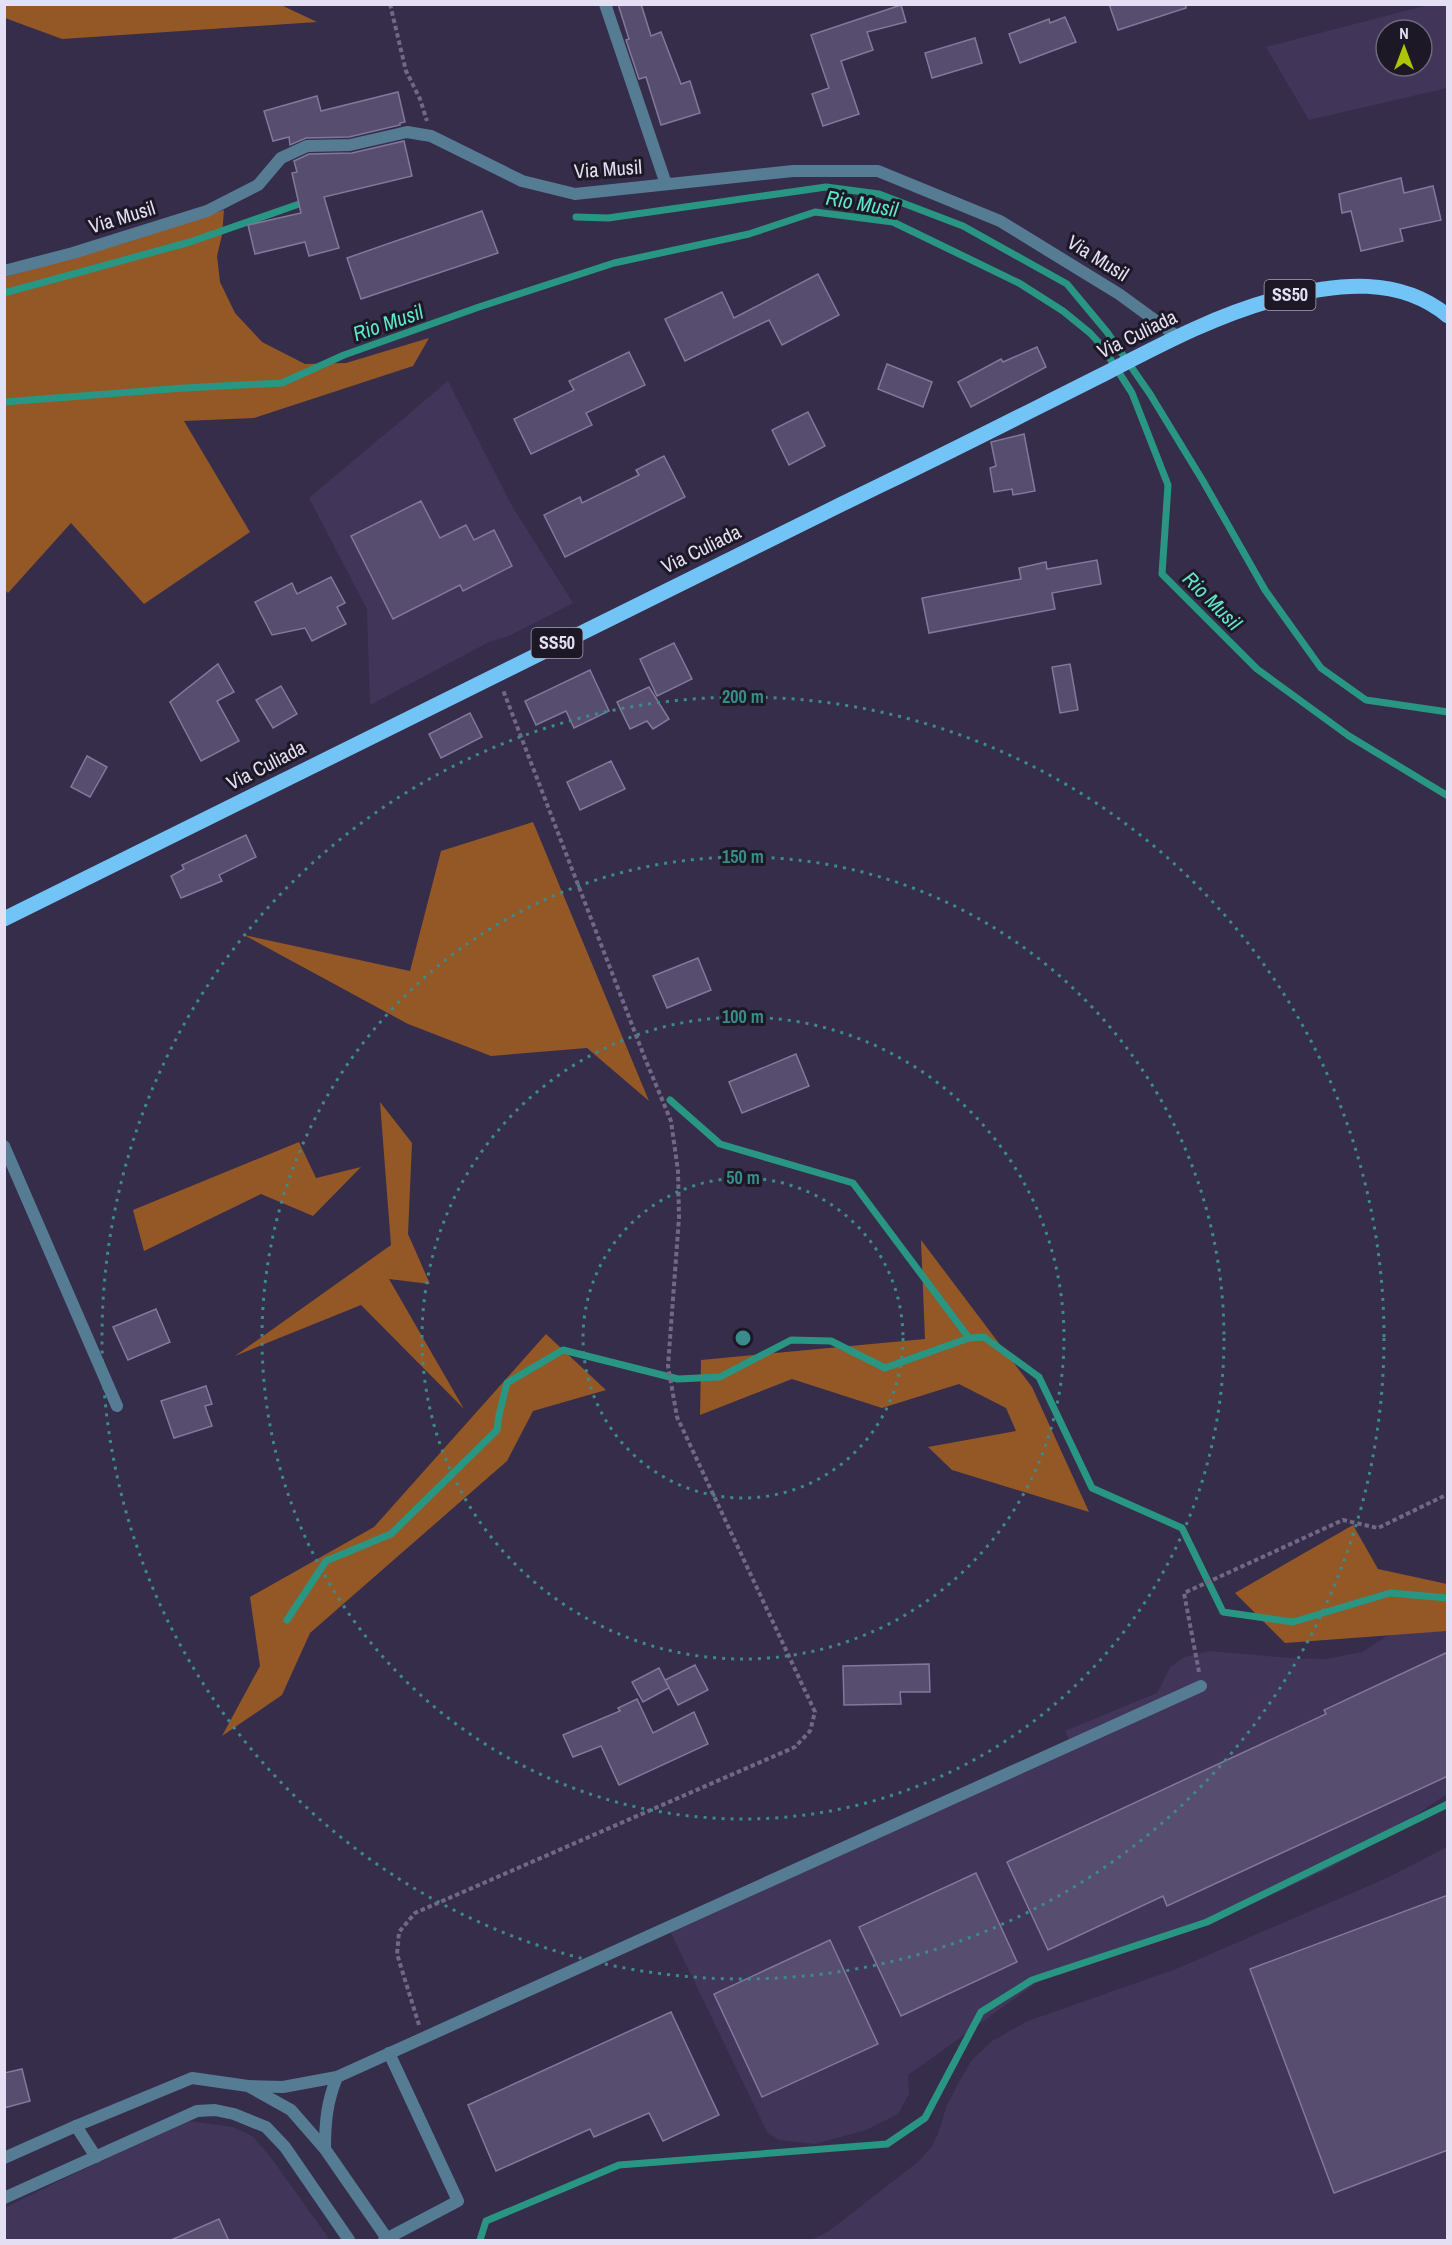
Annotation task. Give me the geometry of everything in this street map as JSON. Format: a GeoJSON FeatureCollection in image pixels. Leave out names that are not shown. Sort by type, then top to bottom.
{"type":"FeatureCollection","features":[{"type":"Feature","properties":{"kind":"main road","name":"Via Culiada"},"geometry":{"type":"LineString","coordinates":[[4,919],[496,673],[919,467],[1178,337],[1275,299],[1350,285],[1378,287],[1417,295],[1440,305],[1448,316]]}},
{"type":"Feature","properties":{"kind":"street"},"geometry":{"type":"LineString","coordinates":[[605,4],[666,184]]}},
{"type":"Feature","properties":{"kind":"street","name":"Via Musil"},"geometry":{"type":"LineString","coordinates":[[4,271],[73,253],[207,211],[258,185],[281,158],[307,146],[350,145],[407,132],[431,136],[522,181],[575,194],[793,171],[878,171],[1000,221],[1119,294],[1178,337]]}},
{"type":"Feature","properties":{"kind":"street"},"geometry":{"type":"LineString","coordinates":[[4,1146],[117,1406]]}},
{"type":"Feature","properties":{"kind":"street"},"geometry":{"type":"LineString","coordinates":[[4,2158],[192,2078],[248,2086],[283,2086],[337,2077],[1202,1686]]}},
{"type":"Feature","properties":{"kind":"street"},"geometry":{"type":"LineString","coordinates":[[248,2086],[291,2110],[325,2149],[386,2240],[458,2201],[389,2053]]}},
{"type":"Feature","properties":{"kind":"street"},"geometry":{"type":"LineString","coordinates":[[325,2149],[325,2119],[337,2077]]}},
{"type":"Feature","properties":{"kind":"street"},"geometry":{"type":"LineString","coordinates":[[4,2198],[197,2111],[214,2110],[234,2114],[266,2127],[285,2147],[349,2241]]}},
{"type":"Feature","properties":{"kind":"street"},"geometry":{"type":"LineString","coordinates":[[76,2126],[96,2157]]}},
{"type":"Feature","properties":{"kind":"path"},"geometry":{"type":"LineString","coordinates":[[390,4],[406,71],[420,99],[431,136]]}},
{"type":"Feature","properties":{"kind":"path"},"geometry":{"type":"LineString","coordinates":[[422,2037],[397,1954],[399,1932],[415,1913],[795,1747],[810,1731],[815,1712],[677,1417],[668,1366],[679,1218],[678,1171],[671,1120],[644,1056],[496,673]]}},
{"type":"Feature","properties":{"kind":"path"},"geometry":{"type":"LineString","coordinates":[[1202,1686],[1184,1593],[1343,1520],[1378,1528],[1448,1494]]}},
{"type":"Feature","properties":{"kind":"shaded area"},"geometry":{"type":"Polygon","coordinates":[[[4,5],[281,5],[317,22],[62,39],[5,18],[4,5]]]}},
{"type":"Feature","properties":{"kind":"shaded area"},"geometry":{"type":"Polygon","coordinates":[[[1428,5],[1447,5],[1447,88],[1309,120],[1266,47],[1374,19],[1374,78],[1434,78],[1434,18],[1378,18],[1428,5]]]}},
{"type":"Feature","properties":{"kind":"shaded area"},"geometry":{"type":"Polygon","coordinates":[[[224,210],[217,256],[220,282],[235,313],[262,342],[305,364],[346,363],[429,338],[413,366],[254,418],[184,421],[250,532],[144,604],[71,523],[8,593],[5,590],[5,277],[121,244],[224,210]]]}},
{"type":"Feature","properties":{"kind":"shaded area"},"geometry":{"type":"Polygon","coordinates":[[[448,381],[512,506],[573,603],[509,636],[489,642],[370,705],[367,609],[309,498],[448,381]]]}},
{"type":"Feature","properties":{"kind":"shaded area"},"geometry":{"type":"Polygon","coordinates":[[[533,822],[649,1101],[587,1048],[491,1056],[408,1024],[244,935],[410,971],[441,851],[533,822]]]}},
{"type":"Feature","properties":{"kind":"shaded area"},"geometry":{"type":"Polygon","coordinates":[[[380,1102],[412,1143],[408,1234],[430,1284],[389,1279],[464,1409],[361,1305],[235,1356],[391,1245],[380,1102]]]}},
{"type":"Feature","properties":{"kind":"shaded area"},"geometry":{"type":"Polygon","coordinates":[[[299,1142],[316,1178],[361,1167],[313,1216],[261,1194],[144,1251],[133,1210],[299,1142]]]}},
{"type":"Feature","properties":{"kind":"shaded area"},"geometry":{"type":"Polygon","coordinates":[[[921,1240],[1032,1387],[1089,1512],[952,1470],[928,1447],[1016,1431],[1006,1408],[959,1384],[882,1408],[792,1379],[700,1415],[701,1360],[925,1339],[921,1240]]]}},
{"type":"Feature","properties":{"kind":"shaded area"},"geometry":{"type":"Polygon","coordinates":[[[546,1334],[606,1390],[533,1411],[507,1461],[310,1633],[282,1695],[222,1736],[260,1666],[250,1597],[374,1527],[546,1334]]]}},
{"type":"Feature","properties":{"kind":"shaded area"},"geometry":{"type":"Polygon","coordinates":[[[1353,1525],[1378,1569],[1447,1584],[1447,1631],[1285,1643],[1235,1593],[1353,1525]]]}},
{"type":"Feature","properties":{"kind":"shaded area"},"geometry":{"type":"Polygon","coordinates":[[[1447,1625],[1447,1794],[1372,1845],[1328,1869],[1233,1913],[1166,1938],[1045,1977],[908,2075],[909,2094],[898,2114],[866,2130],[815,2144],[779,2140],[767,2132],[669,1929],[1072,1746],[1065,1731],[1157,1693],[1171,1666],[1185,1657],[1209,1651],[1326,1659],[1362,1652],[1386,1637],[1412,1626],[1447,1625]]]}},
{"type":"Feature","properties":{"kind":"shaded area"},"geometry":{"type":"Polygon","coordinates":[[[1447,1847],[1447,2240],[811,2240],[829,2231],[919,2161],[932,2146],[947,2105],[972,2060],[992,2041],[1028,2021],[1176,1969],[1387,1878],[1447,1847]]]}},
{"type":"Feature","properties":{"kind":"shaded area"},"geometry":{"type":"Polygon","coordinates":[[[189,2121],[233,2127],[252,2136],[269,2155],[330,2240],[5,2240],[4,2208],[189,2121]]]}},
{"type":"Feature","properties":{"kind":"building"},"geometry":{"type":"Polygon","coordinates":[[[618,4],[641,4],[651,36],[661,32],[681,84],[690,81],[700,113],[661,125],[646,77],[639,79],[626,40],[629,39],[618,4]]]}},
{"type":"Feature","properties":{"kind":"building"},"geometry":{"type":"Polygon","coordinates":[[[1109,4],[1186,4],[1186,8],[1118,30],[1109,4]]]}},
{"type":"Feature","properties":{"kind":"building"},"geometry":{"type":"Polygon","coordinates":[[[901,5],[906,22],[867,32],[873,50],[841,61],[859,114],[823,126],[812,94],[829,88],[811,35],[901,5]]]}},
{"type":"Feature","properties":{"kind":"building"},"geometry":{"type":"Polygon","coordinates":[[[1065,17],[1076,42],[1020,63],[1009,34],[1049,19],[1050,23],[1065,17]]]}},
{"type":"Feature","properties":{"kind":"building"},"geometry":{"type":"Polygon","coordinates":[[[975,38],[982,63],[932,78],[925,53],[975,38]]]}},
{"type":"Feature","properties":{"kind":"building"},"geometry":{"type":"Polygon","coordinates":[[[398,92],[405,122],[349,137],[306,138],[290,145],[289,137],[273,141],[264,111],[317,96],[321,111],[398,92]]]}},
{"type":"Feature","properties":{"kind":"building"},"geometry":{"type":"Polygon","coordinates":[[[404,141],[412,176],[324,197],[339,248],[309,256],[305,242],[255,254],[248,225],[301,213],[292,173],[297,172],[294,161],[309,154],[352,153],[404,141]]]}},
{"type":"Feature","properties":{"kind":"building"},"geometry":{"type":"Polygon","coordinates":[[[1401,178],[1404,193],[1433,186],[1441,220],[1400,229],[1403,241],[1361,251],[1351,211],[1342,213],[1339,194],[1401,178]]]}},
{"type":"Feature","properties":{"kind":"building"},"geometry":{"type":"Polygon","coordinates":[[[482,211],[498,253],[361,299],[347,258],[482,211]]]}},
{"type":"Feature","properties":{"kind":"building"},"geometry":{"type":"Polygon","coordinates":[[[818,274],[839,315],[782,345],[769,320],[685,361],[665,319],[722,292],[734,318],[818,274]]]}},
{"type":"Feature","properties":{"kind":"building"},"geometry":{"type":"Polygon","coordinates":[[[1037,347],[1046,367],[971,407],[958,382],[1001,359],[1003,362],[1037,347]]]}},
{"type":"Feature","properties":{"kind":"building"},"geometry":{"type":"Polygon","coordinates":[[[629,352],[645,385],[586,413],[592,425],[531,454],[514,419],[574,390],[569,381],[629,352]]]}},
{"type":"Feature","properties":{"kind":"building"},"geometry":{"type":"Polygon","coordinates":[[[887,364],[932,382],[923,407],[878,389],[887,364]]]}},
{"type":"Feature","properties":{"kind":"building"},"geometry":{"type":"Polygon","coordinates":[[[808,412],[825,446],[789,465],[772,430],[808,412]]]}},
{"type":"Feature","properties":{"kind":"building"},"geometry":{"type":"Polygon","coordinates":[[[1024,434],[1035,491],[1013,495],[1012,489],[994,492],[990,468],[996,466],[991,442],[1024,434]]]}},
{"type":"Feature","properties":{"kind":"building"},"geometry":{"type":"Polygon","coordinates":[[[664,456],[685,497],[565,557],[544,515],[580,497],[582,503],[639,475],[636,470],[664,456]]]}},
{"type":"Feature","properties":{"kind":"building"},"geometry":{"type":"Polygon","coordinates":[[[421,501],[440,538],[466,525],[474,540],[494,530],[512,566],[463,591],[460,585],[393,619],[351,536],[421,501]]]}},
{"type":"Feature","properties":{"kind":"building"},"geometry":{"type":"Polygon","coordinates":[[[1097,560],[1101,584],[1052,593],[1055,609],[929,633],[922,598],[1021,579],[1019,568],[1046,562],[1047,569],[1097,560]]]}},
{"type":"Feature","properties":{"kind":"building"},"geometry":{"type":"Polygon","coordinates":[[[331,577],[345,603],[337,607],[346,624],[312,641],[305,628],[272,635],[255,602],[292,583],[297,594],[331,577]]]}},
{"type":"Feature","properties":{"kind":"building"},"geometry":{"type":"Polygon","coordinates":[[[674,643],[692,679],[657,696],[640,659],[674,643]]]}},
{"type":"Feature","properties":{"kind":"building"},"geometry":{"type":"Polygon","coordinates":[[[218,664],[234,692],[217,701],[239,741],[201,761],[170,702],[218,664]]]}},
{"type":"Feature","properties":{"kind":"building"},"geometry":{"type":"Polygon","coordinates":[[[1070,664],[1078,710],[1060,713],[1052,667],[1070,664]]]}},
{"type":"Feature","properties":{"kind":"building"},"geometry":{"type":"Polygon","coordinates":[[[590,670],[609,711],[574,728],[566,711],[536,725],[525,701],[590,670]]]}},
{"type":"Feature","properties":{"kind":"building"},"geometry":{"type":"Polygon","coordinates":[[[281,686],[297,714],[273,728],[256,700],[281,686]]]}},
{"type":"Feature","properties":{"kind":"building"},"geometry":{"type":"Polygon","coordinates":[[[649,687],[669,719],[653,729],[647,721],[630,729],[617,702],[649,687]]]}},
{"type":"Feature","properties":{"kind":"building"},"geometry":{"type":"Polygon","coordinates":[[[470,713],[482,737],[441,758],[429,734],[470,713]]]}},
{"type":"Feature","properties":{"kind":"building"},"geometry":{"type":"Polygon","coordinates":[[[87,756],[107,767],[90,797],[71,787],[87,756]]]}},
{"type":"Feature","properties":{"kind":"building"},"geometry":{"type":"Polygon","coordinates":[[[611,761],[625,789],[580,810],[567,782],[611,761]]]}},
{"type":"Feature","properties":{"kind":"building"},"geometry":{"type":"Polygon","coordinates":[[[246,835],[256,857],[219,875],[222,881],[181,898],[171,876],[184,869],[182,865],[246,835]]]}},
{"type":"Feature","properties":{"kind":"building"},"geometry":{"type":"Polygon","coordinates":[[[698,958],[711,990],[667,1008],[653,976],[698,958]]]}},
{"type":"Feature","properties":{"kind":"building"},"geometry":{"type":"Polygon","coordinates":[[[796,1054],[809,1086],[742,1113],[729,1082],[796,1054]]]}},
{"type":"Feature","properties":{"kind":"building"},"geometry":{"type":"Polygon","coordinates":[[[156,1309],[170,1342],[128,1360],[113,1327],[156,1309]]]}},
{"type":"Feature","properties":{"kind":"building"},"geometry":{"type":"Polygon","coordinates":[[[206,1386],[212,1404],[205,1406],[212,1426],[174,1438],[161,1401],[206,1386]]]}},
{"type":"Feature","properties":{"kind":"building"},"geometry":{"type":"Polygon","coordinates":[[[1448,1652],[1448,1776],[1167,1906],[1163,1896],[1048,1950],[1007,1862],[1326,1714],[1324,1710],[1448,1652]]]}},
{"type":"Feature","properties":{"kind":"building"},"geometry":{"type":"Polygon","coordinates":[[[929,1664],[930,1692],[900,1692],[901,1704],[844,1705],[843,1666],[929,1664]]]}},
{"type":"Feature","properties":{"kind":"building"},"geometry":{"type":"Polygon","coordinates":[[[695,1665],[708,1690],[678,1705],[665,1680],[695,1665]]]}},
{"type":"Feature","properties":{"kind":"building"},"geometry":{"type":"Polygon","coordinates":[[[659,1668],[669,1688],[643,1702],[632,1682],[659,1668]]]}},
{"type":"Feature","properties":{"kind":"building"},"geometry":{"type":"Polygon","coordinates":[[[637,1699],[653,1733],[694,1712],[708,1744],[619,1785],[601,1746],[573,1757],[563,1735],[620,1711],[618,1708],[637,1699]]]}},
{"type":"Feature","properties":{"kind":"building"},"geometry":{"type":"Polygon","coordinates":[[[976,1873],[1017,1962],[901,2016],[859,1927],[976,1873]]]}},
{"type":"Feature","properties":{"kind":"building"},"geometry":{"type":"Polygon","coordinates":[[[1448,1895],[1448,2150],[1334,2193],[1250,1969],[1448,1895]]]}},
{"type":"Feature","properties":{"kind":"building"},"geometry":{"type":"Polygon","coordinates":[[[830,1940],[878,2044],[762,2097],[714,1994],[830,1940]]]}},
{"type":"Feature","properties":{"kind":"building"},"geometry":{"type":"Polygon","coordinates":[[[671,2012],[719,2115],[663,2141],[649,2113],[594,2137],[590,2129],[496,2171],[468,2105],[671,2012]]]}},
{"type":"Feature","properties":{"kind":"building"},"geometry":{"type":"Polygon","coordinates":[[[22,2069],[30,2101],[4,2108],[4,2073],[22,2069]]]}},
{"type":"Feature","properties":{"kind":"building"},"geometry":{"type":"Polygon","coordinates":[[[219,2219],[229,2241],[169,2241],[219,2219]]]}},
{"type":"Feature","properties":{"kind":"waterway"},"geometry":{"type":"LineString","coordinates":[[576,217],[608,218],[826,187],[879,194],[963,226],[1067,284],[1107,332],[1150,394],[1265,590],[1321,668],[1366,700],[1448,712]]}},
{"type":"Feature","properties":{"kind":"waterway"},"geometry":{"type":"LineString","coordinates":[[4,293],[190,242],[302,203]]}},
{"type":"Feature","properties":{"kind":"waterway","name":"Rio Musil"},"geometry":{"type":"LineString","coordinates":[[4,402],[282,383],[344,355],[479,307],[614,263],[749,234],[815,212],[893,222],[1019,283],[1063,311],[1090,333],[1102,346],[1132,393],[1168,485],[1162,574],[1257,669],[1349,736],[1448,796]]}},
{"type":"Feature","properties":{"kind":"waterway"},"geometry":{"type":"LineString","coordinates":[[670,1100],[720,1144],[853,1183],[969,1338]]}},
{"type":"Feature","properties":{"kind":"waterway"},"geometry":{"type":"LineString","coordinates":[[287,1620],[326,1561],[391,1534],[497,1430],[507,1383],[563,1350],[678,1379],[720,1377],[791,1340],[831,1341],[885,1368],[969,1338],[984,1337],[1039,1377],[1092,1488],[1182,1528],[1223,1612],[1293,1622],[1390,1593],[1448,1598]]}},
{"type":"Feature","properties":{"kind":"waterway"},"geometry":{"type":"LineString","coordinates":[[480,2240],[486,2221],[619,2165],[887,2144],[925,2118],[981,2012],[1032,1980],[1207,1922],[1448,1804]]}}]}
